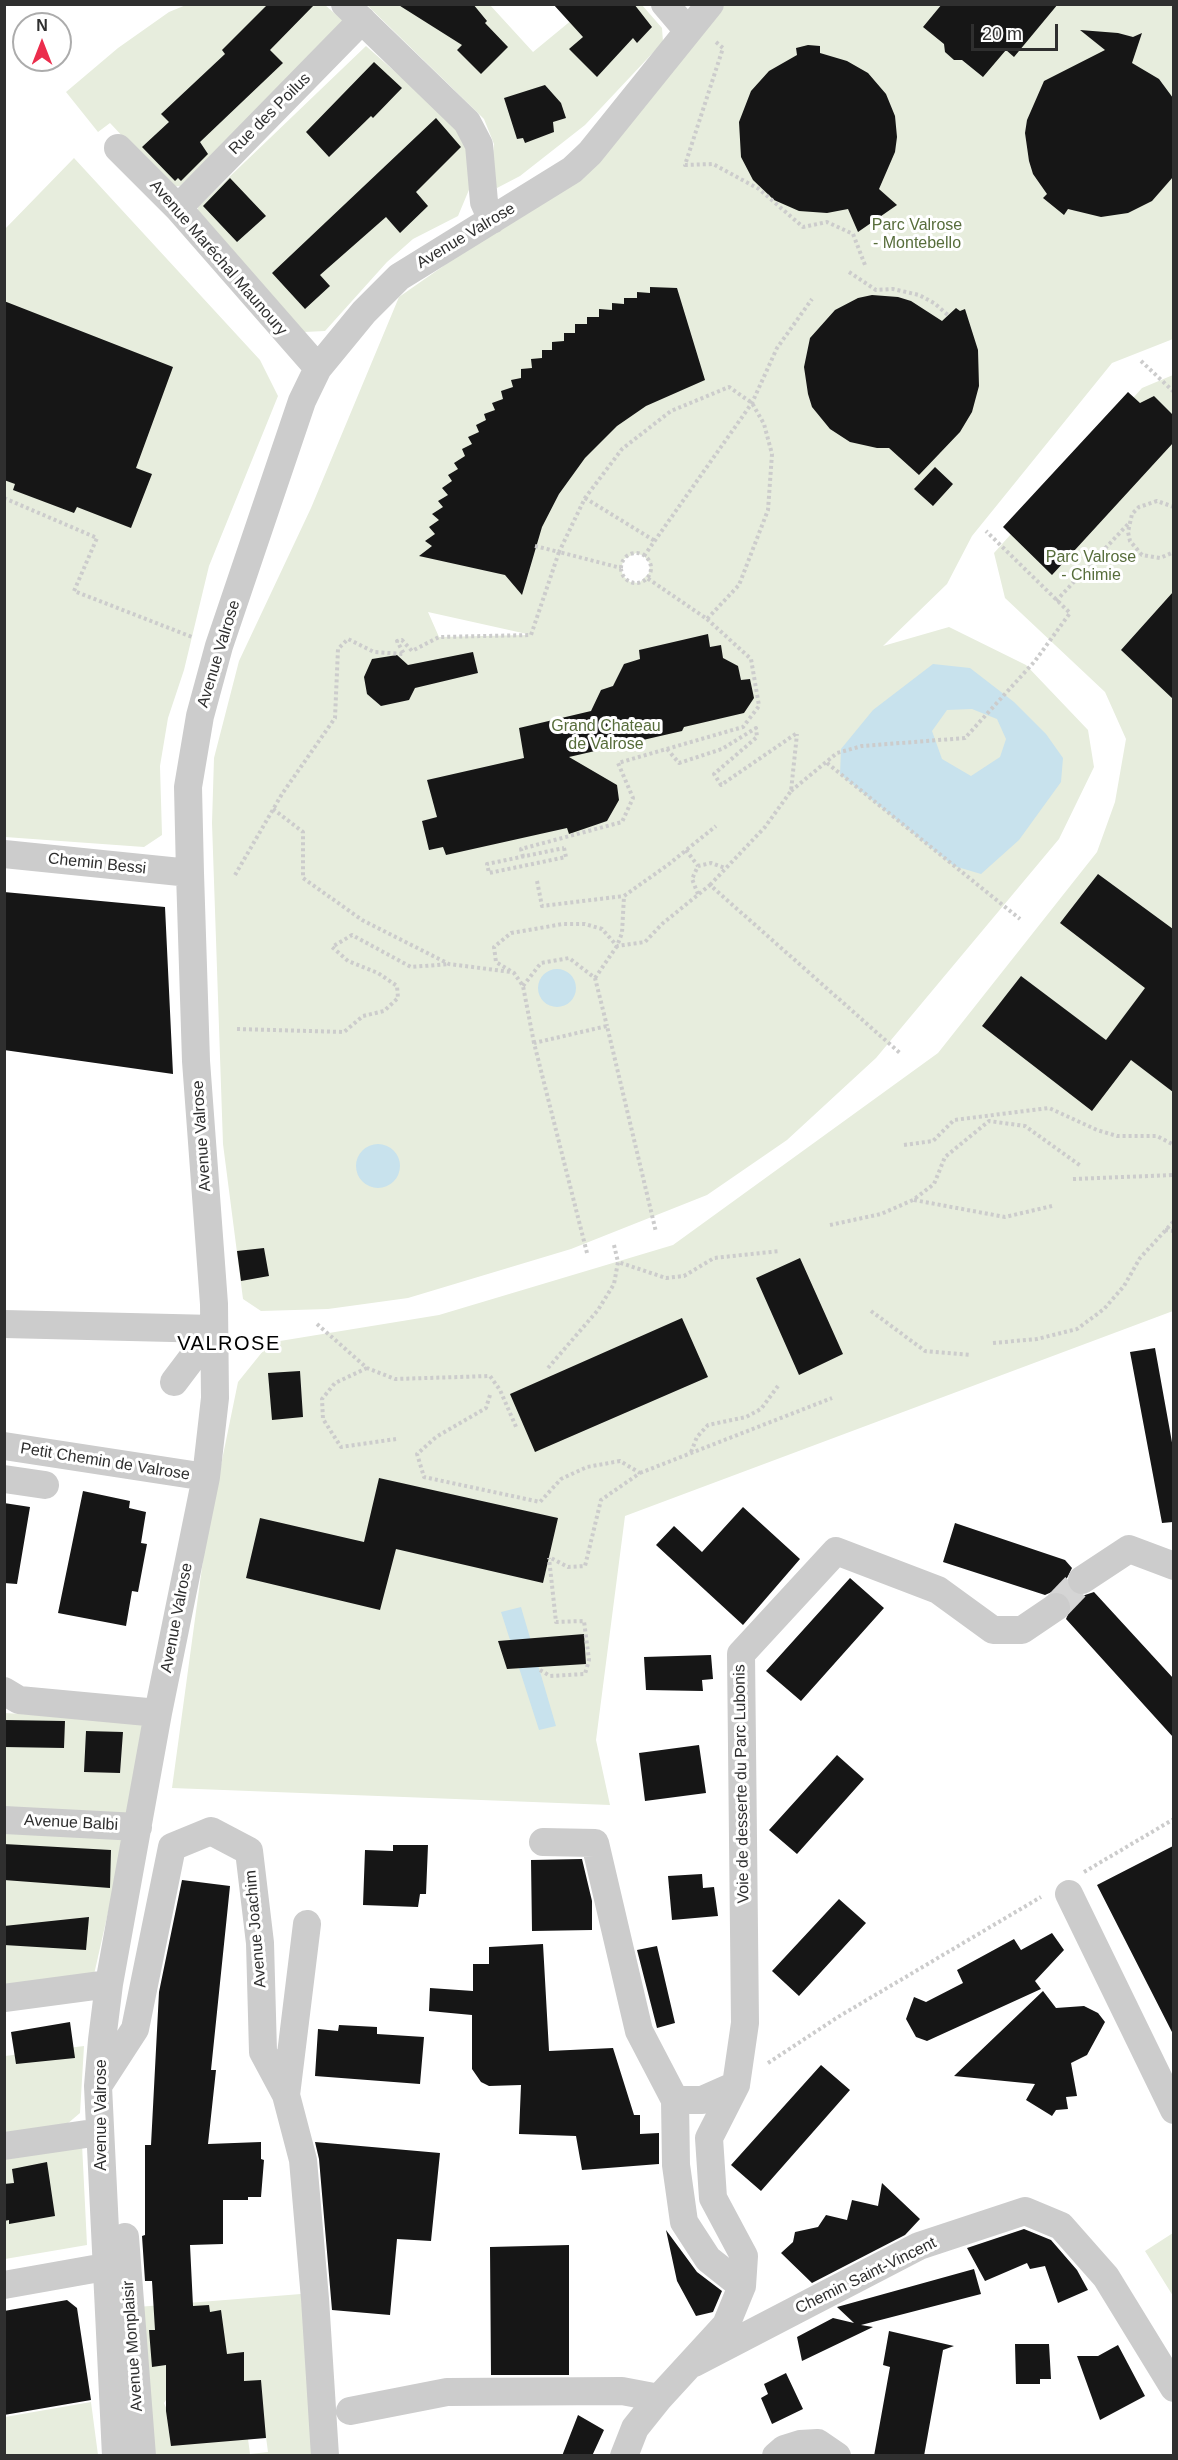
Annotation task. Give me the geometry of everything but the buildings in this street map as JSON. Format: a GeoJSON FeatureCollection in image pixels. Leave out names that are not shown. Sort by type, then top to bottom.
{"type":"FeatureCollection","features":[{"type":"Feature","properties":{"kind":"street"},"geometry":{"type":"LineString","coordinates":[[665,4],[700,35]]}},
{"type":"Feature","properties":{"kind":"street","name":"Avenue Valrose"},"geometry":{"type":"LineString","coordinates":[[116,2456],[105,2267],[98,2086],[109,1984],[158,1713],[206,1477],[215,1398],[214,1329],[196,1061],[188,787],[192,757],[219,646],[302,401],[318,368],[364,312],[399,277],[550,185],[590,153],[700,35],[710,4]]}},
{"type":"Feature","properties":{"kind":"street"},"geometry":{"type":"LineString","coordinates":[[354,12],[467,122],[479,145],[484,202],[492,220]]}},
{"type":"Feature","properties":{"kind":"street","name":"Rue des Poilus"},"geometry":{"type":"LineString","coordinates":[[178,207],[354,12]]}},
{"type":"Feature","properties":{"kind":"street","name":"Avenue Maréchal Maunoury"},"geometry":{"type":"LineString","coordinates":[[118,148],[178,207],[318,368]]}},
{"type":"Feature","properties":{"kind":"street","name":"Chemin Bessi"},"geometry":{"type":"LineString","coordinates":[[4,854],[190,873]]}},
{"type":"Feature","properties":{"kind":"street"},"geometry":{"type":"LineString","coordinates":[[4,1324],[80,1315],[214,1329]]}},
{"type":"Feature","properties":{"kind":"street"},"geometry":{"type":"LineString","coordinates":[[174,1382],[214,1329]]}},
{"type":"Feature","properties":{"kind":"street","name":"Petit Chemin de Valrose"},"geometry":{"type":"LineString","coordinates":[[4,1446],[206,1477]]}},
{"type":"Feature","properties":{"kind":"street"},"geometry":{"type":"LineString","coordinates":[[4,1479],[45,1485]]}},
{"type":"Feature","properties":{"kind":"street"},"geometry":{"type":"LineString","coordinates":[[1082,1580],[1129,1549],[1173,1566]]}},
{"type":"Feature","properties":{"kind":"street","name":"Voie de desserte du Parc Lubonis"},"geometry":{"type":"LineString","coordinates":[[694,2363],[726,2325],[742,2286],[744,2256],[713,2198],[709,2138],[736,2085],[745,2023],[741,1654],[836,1551],[938,1590],[993,1630],[1022,1630],[1056,1607]]}},
{"type":"Feature","properties":{"kind":"street"},"geometry":{"type":"LineString","coordinates":[[4,1691],[19,1700],[158,1713]]}},
{"type":"Feature","properties":{"kind":"street","name":"Avenue Balbi"},"geometry":{"type":"LineString","coordinates":[[4,1820],[138,1827]]}},
{"type":"Feature","properties":{"kind":"street","name":"Avenue Joachim"},"geometry":{"type":"LineString","coordinates":[[98,2086],[135,2029],[172,1847],[211,1831],[249,1851],[260,1943],[263,2052],[285,2095]]}},
{"type":"Feature","properties":{"kind":"street"},"geometry":{"type":"LineString","coordinates":[[543,1842],[595,1843],[639,2031],[675,2100],[676,2165],[684,2222],[708,2259],[742,2286]]}},
{"type":"Feature","properties":{"kind":"street"},"geometry":{"type":"LineString","coordinates":[[1067,1886],[1173,2110]]}},
{"type":"Feature","properties":{"kind":"street"},"geometry":{"type":"LineString","coordinates":[[307,1924],[285,2095],[303,2160],[315,2299],[324,2456]]}},
{"type":"Feature","properties":{"kind":"street"},"geometry":{"type":"LineString","coordinates":[[4,1998],[109,1984]]}},
{"type":"Feature","properties":{"kind":"street"},"geometry":{"type":"LineString","coordinates":[[675,2100],[702,2100],[736,2085]]}},
{"type":"Feature","properties":{"kind":"street"},"geometry":{"type":"LineString","coordinates":[[4,2146],[100,2132]]}},
{"type":"Feature","properties":{"kind":"street","name":"Chemin Saint-Vincent"},"geometry":{"type":"LineString","coordinates":[[694,2363],[919,2246],[1025,2211],[1061,2226],[1106,2277],[1173,2388]]}},
{"type":"Feature","properties":{"kind":"street","name":"Avenue Monplaisir"},"geometry":{"type":"LineString","coordinates":[[125,2236],[142,2456]]}},
{"type":"Feature","properties":{"kind":"street"},"geometry":{"type":"LineString","coordinates":[[4,2285],[105,2267]]}},
{"type":"Feature","properties":{"kind":"street"},"geometry":{"type":"LineString","coordinates":[[624,2456],[635,2428],[659,2398],[694,2363]]}},
{"type":"Feature","properties":{"kind":"street"},"geometry":{"type":"LineString","coordinates":[[350,2410],[447,2392],[622,2391],[659,2398]]}},
{"type":"Feature","properties":{"kind":"street"},"geometry":{"type":"LineString","coordinates":[[776,2456],[784,2449],[800,2444],[818,2443],[837,2456]]}},
{"type":"Feature","properties":{"kind":"path"},"geometry":{"type":"LineString","coordinates":[[700,35],[723,48],[685,165],[713,164],[759,189],[803,227],[828,222],[854,234],[865,265]]}},
{"type":"Feature","properties":{"kind":"path"},"geometry":{"type":"LineString","coordinates":[[849,272],[876,290],[893,289],[919,296],[934,303],[948,315]]}},
{"type":"Feature","properties":{"kind":"path"},"geometry":{"type":"LineString","coordinates":[[645,556],[752,403],[777,348],[812,299]]}},
{"type":"Feature","properties":{"kind":"path"},"geometry":{"type":"LineString","coordinates":[[1141,361],[1173,392]]}},
{"type":"Feature","properties":{"kind":"path"},"geometry":{"type":"LineString","coordinates":[[235,874],[273,809],[335,718],[338,649],[348,639],[374,652],[404,654],[397,641],[402,640],[412,651],[439,637],[531,635],[559,552],[585,498],[622,449],[671,411],[729,387],[752,403],[764,424],[772,454],[768,510],[739,585],[706,619]]}},
{"type":"Feature","properties":{"kind":"path"},"geometry":{"type":"LineString","coordinates":[[4,498],[97,538],[74,591],[219,646]]}},
{"type":"Feature","properties":{"kind":"path"},"geometry":{"type":"LineString","coordinates":[[585,498],[655,540]]}},
{"type":"Feature","properties":{"kind":"path"},"geometry":{"type":"LineString","coordinates":[[1056,601],[1129,523],[1139,507],[1157,501],[1173,507]]}},
{"type":"Feature","properties":{"kind":"path"},"geometry":{"type":"LineString","coordinates":[[1129,523],[1130,541],[1142,555],[1160,558],[1173,552]]}},
{"type":"Feature","properties":{"kind":"path"},"geometry":{"type":"LineString","coordinates":[[617,946],[645,942],[662,924],[710,885],[765,827],[791,791],[837,753],[861,746],[965,738],[1035,661],[1070,613],[986,531]]}},
{"type":"Feature","properties":{"kind":"path"},"geometry":{"type":"LineString","coordinates":[[536,546],[621,568]]}},
{"type":"Feature","properties":{"kind":"path"},"geometry":{"type":"LineString","coordinates":[[631,554],[645,556],[650,568],[647,578],[639,583],[630,582],[623,576],[621,568],[624,559],[631,554]]}},
{"type":"Feature","properties":{"kind":"path"},"geometry":{"type":"LineString","coordinates":[[522,857],[521,849],[622,822],[633,798],[618,763],[743,727],[759,706],[751,659],[706,619],[647,578]]}},
{"type":"Feature","properties":{"kind":"path"},"geometry":{"type":"LineString","coordinates":[[667,749],[679,763],[722,749],[756,728],[757,737],[714,774],[721,785],[797,733],[791,791]]}},
{"type":"Feature","properties":{"kind":"path"},"geometry":{"type":"LineString","coordinates":[[827,763],[1020,919]]}},
{"type":"Feature","properties":{"kind":"path"},"geometry":{"type":"LineString","coordinates":[[273,809],[303,832],[303,878],[362,920],[449,964]]}},
{"type":"Feature","properties":{"kind":"path"},"geometry":{"type":"LineString","coordinates":[[537,881],[542,906],[624,896],[716,826]]}},
{"type":"Feature","properties":{"kind":"path"},"geometry":{"type":"LineString","coordinates":[[564,848],[566,857],[489,873],[488,864],[522,857],[564,848]]}},
{"type":"Feature","properties":{"kind":"path"},"geometry":{"type":"LineString","coordinates":[[686,850],[698,866]]}},
{"type":"Feature","properties":{"kind":"path"},"geometry":{"type":"LineString","coordinates":[[698,866],[711,863],[726,868]]}},
{"type":"Feature","properties":{"kind":"path"},"geometry":{"type":"LineString","coordinates":[[698,866],[692,879],[698,894]]}},
{"type":"Feature","properties":{"kind":"path"},"geometry":{"type":"LineString","coordinates":[[710,885],[901,1054]]}},
{"type":"Feature","properties":{"kind":"path"},"geometry":{"type":"LineString","coordinates":[[595,978],[617,946],[622,933],[624,896]]}},
{"type":"Feature","properties":{"kind":"path"},"geometry":{"type":"LineString","coordinates":[[587,1253],[534,1043],[523,986],[514,973],[496,962],[494,946],[511,933],[555,925],[585,924],[602,929],[617,946]]}},
{"type":"Feature","properties":{"kind":"path"},"geometry":{"type":"LineString","coordinates":[[237,1029],[344,1032],[363,1016],[384,1011],[398,998],[397,986],[378,973],[348,961],[333,948],[352,935],[411,967],[449,964],[514,973]]}},
{"type":"Feature","properties":{"kind":"path"},"geometry":{"type":"LineString","coordinates":[[523,986],[541,963],[569,958],[595,978],[656,1232]]}},
{"type":"Feature","properties":{"kind":"path"},"geometry":{"type":"LineString","coordinates":[[534,1043],[607,1026]]}},
{"type":"Feature","properties":{"kind":"path"},"geometry":{"type":"LineString","coordinates":[[904,1145],[933,1141],[954,1120],[1049,1108],[1097,1130],[1117,1136],[1157,1136],[1173,1145]]}},
{"type":"Feature","properties":{"kind":"path"},"geometry":{"type":"LineString","coordinates":[[830,1225],[881,1214],[913,1200],[934,1184],[945,1157],[989,1122],[1025,1126],[1081,1166]]}},
{"type":"Feature","properties":{"kind":"path"},"geometry":{"type":"LineString","coordinates":[[1072,1179],[1173,1175]]}},
{"type":"Feature","properties":{"kind":"path"},"geometry":{"type":"LineString","coordinates":[[913,1200],[1005,1217],[1052,1206]]}},
{"type":"Feature","properties":{"kind":"path"},"geometry":{"type":"LineString","coordinates":[[993,1343],[1038,1339],[1077,1329],[1104,1309],[1118,1294],[1140,1258],[1173,1221]]}},
{"type":"Feature","properties":{"kind":"path"},"geometry":{"type":"LineString","coordinates":[[1164,1230],[1173,1231]]}},
{"type":"Feature","properties":{"kind":"path"},"geometry":{"type":"LineString","coordinates":[[548,1368],[597,1310],[614,1284],[618,1262],[614,1245]]}},
{"type":"Feature","properties":{"kind":"path"},"geometry":{"type":"LineString","coordinates":[[618,1262],[666,1278],[684,1276],[714,1258],[780,1251]]}},
{"type":"Feature","properties":{"kind":"path"},"geometry":{"type":"LineString","coordinates":[[871,1311],[925,1351],[971,1355]]}},
{"type":"Feature","properties":{"kind":"path"},"geometry":{"type":"LineString","coordinates":[[317,1324],[367,1368],[394,1379],[490,1376],[500,1390],[517,1429]]}},
{"type":"Feature","properties":{"kind":"path"},"geometry":{"type":"LineString","coordinates":[[367,1368],[335,1383],[322,1399],[323,1419],[340,1447],[396,1438]]}},
{"type":"Feature","properties":{"kind":"path"},"geometry":{"type":"LineString","coordinates":[[691,1453],[697,1437],[708,1425],[746,1417],[761,1409],[778,1386]]}},
{"type":"Feature","properties":{"kind":"path"},"geometry":{"type":"LineString","coordinates":[[490,1395],[486,1408],[436,1437],[417,1454],[424,1477],[540,1502],[561,1479],[587,1467],[620,1461],[640,1473]]}},
{"type":"Feature","properties":{"kind":"path"},"geometry":{"type":"LineString","coordinates":[[540,1670],[550,1676],[585,1674],[589,1660],[584,1621],[556,1622],[549,1557],[568,1567],[585,1566],[601,1500],[640,1473],[832,1398]]}},
{"type":"Feature","properties":{"kind":"path"},"geometry":{"type":"LineString","coordinates":[[736,2085],[838,2017],[1067,1886],[1173,1819]]}},
{"type":"Feature","properties":{"kind":"green space"},"geometry":{"type":"Polygon","coordinates":[[[186,5],[325,5],[348,25],[180,186],[170,187],[110,123],[98,132],[66,92],[118,48],[169,12],[186,5]]]}},
{"type":"Feature","properties":{"kind":"green space"},"geometry":{"type":"Polygon","coordinates":[[[367,5],[490,5],[533,52],[590,5],[642,5],[662,28],[663,42],[585,125],[520,176],[497,188],[490,183],[494,144],[484,119],[367,5]]]}},
{"type":"Feature","properties":{"kind":"green space"},"geometry":{"type":"Polygon","coordinates":[[[723,5],[1173,5],[1173,339],[1112,363],[972,536],[947,584],[883,646],[949,627],[1026,665],[1088,730],[1094,767],[1059,839],[876,1058],[787,1140],[707,1195],[571,1249],[408,1298],[328,1309],[261,1311],[243,1299],[223,1144],[212,823],[214,758],[239,661],[311,508],[399,297],[588,165],[723,5]],[[636,553],[624,559],[621,568],[623,576],[630,582],[639,583],[649,573],[650,564],[644,556],[636,553]],[[428,612],[439,637],[528,635],[527,634],[428,612]]]}},
{"type":"Feature","properties":{"kind":"green space"},"geometry":{"type":"Polygon","coordinates":[[[366,46],[469,137],[471,185],[458,216],[413,239],[387,262],[325,331],[304,332],[197,216],[198,207],[366,46]]]}},
{"type":"Feature","properties":{"kind":"green space"},"geometry":{"type":"Polygon","coordinates":[[[74,158],[260,360],[278,396],[209,566],[184,670],[168,718],[160,766],[162,835],[144,847],[5,837],[4,230],[74,158]]]}},
{"type":"Feature","properties":{"kind":"green space","name":"Parc Valrose - Chimie"},"geometry":{"type":"Polygon","coordinates":[[[1173,375],[1173,1311],[625,1516],[596,1740],[610,1805],[172,1788],[206,1538],[238,1382],[263,1351],[280,1341],[439,1315],[673,1245],[938,1053],[1097,852],[1115,802],[1126,739],[1105,692],[1005,598],[994,553],[1142,388],[1173,375]]]}},
{"type":"Feature","properties":{"kind":"green space"},"geometry":{"type":"Polygon","coordinates":[[[4,1713],[146,1721],[128,1816],[5,1808],[4,1713]]]}},
{"type":"Feature","properties":{"kind":"green space"},"geometry":{"type":"Polygon","coordinates":[[[4,1832],[122,1839],[121,1855],[93,1979],[5,1990],[4,1832]]]}},
{"type":"Feature","properties":{"kind":"green space"},"geometry":{"type":"Polygon","coordinates":[[[84,2046],[80,2113],[60,2130],[5,2135],[5,2056],[84,2046]]]}},
{"type":"Feature","properties":{"kind":"green space"},"geometry":{"type":"Polygon","coordinates":[[[82,2144],[87,2245],[5,2259],[5,2157],[82,2144]]]}},
{"type":"Feature","properties":{"kind":"green space"},"geometry":{"type":"Polygon","coordinates":[[[1173,2233],[1173,2296],[1145,2251],[1173,2233]]]}},
{"type":"Feature","properties":{"kind":"green space"},"geometry":{"type":"Polygon","coordinates":[[[301,2294],[315,2455],[151,2455],[137,2307],[301,2294]],[[166,2400],[164,2403],[168,2412],[248,2439],[250,2454],[268,2452],[266,2437],[166,2400]]]}},
{"type":"Feature","properties":{"kind":"green space"},"geometry":{"type":"Polygon","coordinates":[[[91,2402],[98,2455],[5,2455],[5,2417],[91,2402]]]}},
{"type":"Feature","properties":{"kind":"water"},"geometry":{"type":"Polygon","coordinates":[[[933,664],[970,668],[1014,702],[1046,734],[1063,758],[1061,782],[1019,840],[981,874],[954,866],[840,774],[841,749],[873,710],[933,664]],[[972,709],[947,710],[932,731],[942,759],[971,776],[1000,757],[1006,739],[997,719],[972,709]]]}},
{"type":"Feature","properties":{"kind":"water"},"geometry":{"type":"Polygon","coordinates":[[[557,969],[571,974],[576,988],[571,1002],[557,1007],[543,1002],[538,988],[543,974],[557,969]]]}},
{"type":"Feature","properties":{"kind":"water"},"geometry":{"type":"Polygon","coordinates":[[[378,1144],[387,1145],[394,1150],[399,1157],[399,1175],[394,1182],[387,1187],[378,1188],[369,1187],[362,1182],[357,1175],[356,1166],[357,1157],[362,1150],[369,1145],[378,1144]]]}},
{"type":"Feature","properties":{"kind":"water"},"geometry":{"type":"Polygon","coordinates":[[[521,1607],[556,1726],[539,1730],[501,1612],[521,1607]]]}},
{"type":"Feature","properties":{"kind":"tunnel"},"geometry":{"type":"LineString","coordinates":[[1056,1607],[1082,1580]]}},
{"type":"Feature","properties":{"kind":"district","name":"VALROSE"},"geometry":{"type":"Point","coordinates":[229,1344]}},
{"type":"Feature","properties":{"kind":"park label","name":"Parc Valrose - Montebello"},"geometry":{"type":"Point","coordinates":[917,235]}},
{"type":"Feature","properties":{"kind":"park label","name":"Grand Chateau de Valrose"},"geometry":{"type":"Point","coordinates":[606,736]}}]}
